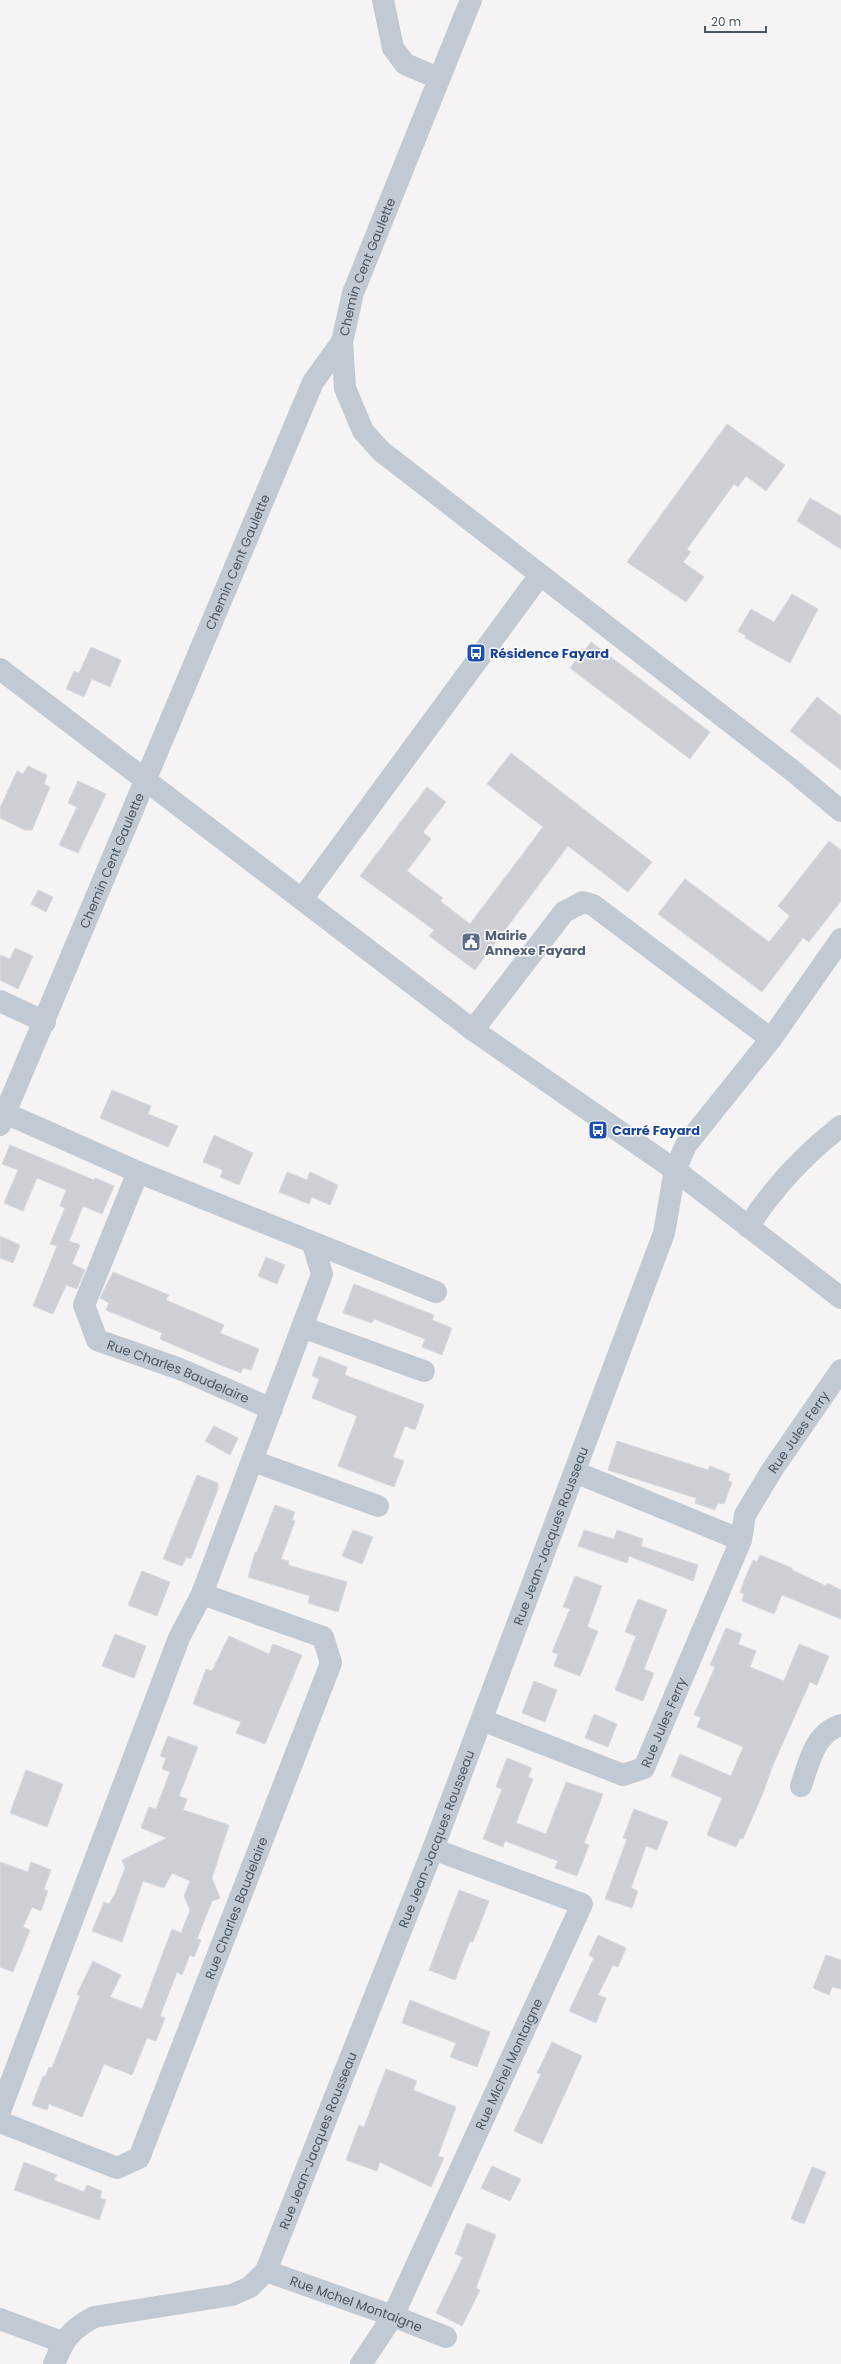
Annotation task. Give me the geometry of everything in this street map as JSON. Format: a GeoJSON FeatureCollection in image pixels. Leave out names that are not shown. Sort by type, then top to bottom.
{"type":"FeatureCollection","features":[{"type":"Feature","properties":{"kind":"street"},"geometry":{"type":"LineString","coordinates":[[383,0],[393,48],[406,64],[438,78]]}},
{"type":"Feature","properties":{"kind":"street","name":"Chemin Cent Gaulette"},"geometry":{"type":"LineString","coordinates":[[3,1119],[313,382],[342,342],[353,293],[438,78],[471,0]]}},
{"type":"Feature","properties":{"kind":"street"},"geometry":{"type":"LineString","coordinates":[[342,342],[345,388],[363,431],[381,451],[787,766],[841,811]]}},
{"type":"Feature","properties":{"kind":"street"},"geometry":{"type":"LineString","coordinates":[[302,899],[540,575]]}},
{"type":"Feature","properties":{"kind":"street"},"geometry":{"type":"LineString","coordinates":[[0,669],[146,782],[473,1030],[675,1170],[841,1298]]}},
{"type":"Feature","properties":{"kind":"street"},"geometry":{"type":"LineString","coordinates":[[473,1030],[564,912],[583,902],[593,905],[771,1039]]}},
{"type":"Feature","properties":{"kind":"street","name":"Rue Jean-Jacques Rousseau"},"geometry":{"type":"LineString","coordinates":[[54,2364],[62,2342],[75,2328],[94,2317],[232,2296],[250,2287],[266,2271],[433,1849],[664,1234],[675,1170],[686,1145],[771,1039],[841,939]]}},
{"type":"Feature","properties":{"kind":"street"},"geometry":{"type":"LineString","coordinates":[[0,1001],[45,1022]]}},
{"type":"Feature","properties":{"kind":"street"},"geometry":{"type":"LineString","coordinates":[[3,1119],[436,1292]]}},
{"type":"Feature","properties":{"kind":"street"},"geometry":{"type":"LineString","coordinates":[[748,1227],[782,1179],[823,1140],[841,1126]]}},
{"type":"Feature","properties":{"kind":"street","name":"Rue Charles Baudelaire"},"geometry":{"type":"LineString","coordinates":[[138,1172],[84,1305],[97,1340],[180,1369],[272,1409]]}},
{"type":"Feature","properties":{"kind":"street"},"geometry":{"type":"LineString","coordinates":[[0,2111],[179,1638],[202,1594],[322,1274],[314,1244]]}},
{"type":"Feature","properties":{"kind":"street"},"geometry":{"type":"LineString","coordinates":[[302,1326],[424,1371]]}},
{"type":"Feature","properties":{"kind":"street","name":"Rue Jules Ferry"},"geometry":{"type":"LineString","coordinates":[[482,1720],[623,1775],[644,1768],[741,1540],[745,1515],[768,1476],[841,1370]]}},
{"type":"Feature","properties":{"kind":"street"},"geometry":{"type":"LineString","coordinates":[[253,1461],[378,1506]]}},
{"type":"Feature","properties":{"kind":"street"},"geometry":{"type":"LineString","coordinates":[[575,1472],[741,1540]]}},
{"type":"Feature","properties":{"kind":"street","name":"Rue Charles Baudelaire"},"geometry":{"type":"LineString","coordinates":[[0,2122],[117,2168],[140,2158],[331,1663],[323,1637],[202,1594]]}},
{"type":"Feature","properties":{"kind":"street"},"geometry":{"type":"LineString","coordinates":[[801,1786],[817,1742],[830,1728],[841,1725]]}},
{"type":"Feature","properties":{"kind":"street","name":"Rue Michel Montaigne"},"geometry":{"type":"LineString","coordinates":[[361,2364],[393,2316],[582,1904],[433,1849]]}},
{"type":"Feature","properties":{"kind":"street","name":"Rue Mchel Montaigne"},"geometry":{"type":"LineString","coordinates":[[266,2271],[393,2316],[446,2337]]}},
{"type":"Feature","properties":{"kind":"street"},"geometry":{"type":"LineString","coordinates":[[0,2319],[62,2342]]}},
{"type":"Feature","properties":{"kind":"building"},"geometry":{"type":"Polygon","coordinates":[[[727,424],[785,465],[766,491],[746,476],[738,487],[734,484],[687,549],[691,552],[683,562],[704,577],[686,602],[627,562],[727,424]]]}},
{"type":"Feature","properties":{"kind":"building"},"geometry":{"type":"Polygon","coordinates":[[[810,498],[841,516],[841,549],[797,521],[810,498]]]}},
{"type":"Feature","properties":{"kind":"building"},"geometry":{"type":"Polygon","coordinates":[[[792,594],[818,609],[790,663],[745,638],[746,636],[738,631],[751,609],[774,622],[792,594]]]}},
{"type":"Feature","properties":{"kind":"building"},"geometry":{"type":"Polygon","coordinates":[[[591,642],[710,732],[690,759],[570,668],[591,642]]]}},
{"type":"Feature","properties":{"kind":"building"},"geometry":{"type":"Polygon","coordinates":[[[91,647],[121,660],[110,687],[92,679],[84,697],[66,689],[74,671],[79,673],[91,647]]]}},
{"type":"Feature","properties":{"kind":"building"},"geometry":{"type":"Polygon","coordinates":[[[817,697],[841,716],[841,770],[790,731],[817,697]]]}},
{"type":"Feature","properties":{"kind":"building"},"geometry":{"type":"Polygon","coordinates":[[[511,753],[652,862],[628,892],[568,846],[475,970],[429,936],[434,930],[360,876],[427,787],[446,802],[423,832],[431,839],[407,871],[443,898],[440,901],[470,924],[543,827],[487,784],[511,753]]]}},
{"type":"Feature","properties":{"kind":"building"},"geometry":{"type":"Polygon","coordinates":[[[28,766],[47,775],[44,784],[50,787],[32,830],[25,830],[0,818],[0,808],[17,771],[23,774],[28,766]]]}},
{"type":"Feature","properties":{"kind":"building"},"geometry":{"type":"Polygon","coordinates":[[[78,781],[106,794],[78,853],[59,845],[77,807],[68,803],[78,781]]]}},
{"type":"Feature","properties":{"kind":"building"},"geometry":{"type":"Polygon","coordinates":[[[829,841],[841,850],[841,901],[809,942],[803,938],[762,992],[658,914],[685,879],[769,942],[790,916],[778,906],[829,841]]]}},
{"type":"Feature","properties":{"kind":"building"},"geometry":{"type":"Polygon","coordinates":[[[38,890],[53,897],[46,912],[31,904],[38,890]]]}},
{"type":"Feature","properties":{"kind":"building"},"geometry":{"type":"Polygon","coordinates":[[[15,948],[33,956],[18,989],[0,980],[0,955],[10,959],[15,948]]]}},
{"type":"Feature","properties":{"kind":"building"},"geometry":{"type":"Polygon","coordinates":[[[112,1090],[151,1106],[148,1114],[178,1126],[168,1147],[100,1118],[112,1090]]]}},
{"type":"Feature","properties":{"kind":"building"},"geometry":{"type":"Polygon","coordinates":[[[214,1135],[253,1153],[239,1185],[220,1177],[223,1170],[203,1162],[214,1135]]]}},
{"type":"Feature","properties":{"kind":"building"},"geometry":{"type":"Polygon","coordinates":[[[10,1145],[94,1180],[95,1178],[114,1186],[102,1214],[83,1206],[69,1241],[80,1245],[72,1264],[85,1270],[77,1289],[66,1285],[53,1314],[33,1306],[57,1246],[50,1244],[65,1208],[60,1206],[66,1190],[37,1178],[23,1211],[4,1203],[18,1170],[2,1164],[10,1145]]]}},
{"type":"Feature","properties":{"kind":"building"},"geometry":{"type":"Polygon","coordinates":[[[287,1172],[307,1180],[310,1172],[338,1185],[330,1205],[312,1197],[309,1204],[279,1192],[287,1172]]]}},
{"type":"Feature","properties":{"kind":"building"},"geometry":{"type":"Polygon","coordinates":[[[0,1236],[20,1245],[13,1263],[0,1258],[0,1236]]]}},
{"type":"Feature","properties":{"kind":"building"},"geometry":{"type":"Polygon","coordinates":[[[266,1257],[285,1265],[277,1284],[258,1276],[266,1257]]]}},
{"type":"Feature","properties":{"kind":"building"},"geometry":{"type":"Polygon","coordinates":[[[113,1272],[169,1295],[166,1300],[224,1325],[220,1333],[259,1349],[251,1370],[243,1368],[241,1373],[218,1364],[160,1339],[162,1333],[106,1310],[109,1303],[100,1298],[113,1272]]]}},
{"type":"Feature","properties":{"kind":"building"},"geometry":{"type":"Polygon","coordinates":[[[354,1284],[434,1315],[432,1320],[452,1328],[442,1355],[422,1347],[425,1339],[374,1319],[372,1323],[343,1313],[354,1284]]]}},
{"type":"Feature","properties":{"kind":"building"},"geometry":{"type":"Polygon","coordinates":[[[319,1356],[347,1367],[345,1375],[424,1405],[415,1430],[405,1426],[393,1457],[404,1461],[394,1487],[338,1466],[357,1416],[312,1398],[319,1379],[312,1376],[319,1356]]]}},
{"type":"Feature","properties":{"kind":"building"},"geometry":{"type":"Polygon","coordinates":[[[214,1426],[238,1438],[230,1455],[205,1441],[214,1426]]]}},
{"type":"Feature","properties":{"kind":"building"},"geometry":{"type":"Polygon","coordinates":[[[617,1441],[708,1470],[710,1466],[730,1474],[728,1481],[732,1482],[724,1504],[718,1503],[715,1510],[695,1503],[696,1498],[608,1470],[617,1441]]]}},
{"type":"Feature","properties":{"kind":"building"},"geometry":{"type":"Polygon","coordinates":[[[197,1475],[218,1483],[218,1489],[191,1559],[186,1557],[182,1566],[163,1559],[197,1475]]]}},
{"type":"Feature","properties":{"kind":"building"},"geometry":{"type":"Polygon","coordinates":[[[275,1505],[295,1512],[292,1520],[295,1521],[281,1559],[289,1561],[288,1565],[347,1582],[338,1612],[308,1603],[310,1596],[248,1577],[255,1552],[257,1552],[275,1505]]]}},
{"type":"Feature","properties":{"kind":"building"},"geometry":{"type":"Polygon","coordinates":[[[353,1530],[373,1537],[362,1564],[342,1556],[353,1530]]]}},
{"type":"Feature","properties":{"kind":"building"},"geometry":{"type":"Polygon","coordinates":[[[584,1530],[614,1539],[617,1530],[643,1539],[641,1546],[698,1565],[693,1581],[629,1556],[627,1563],[578,1546],[584,1530]]]}},
{"type":"Feature","properties":{"kind":"building"},"geometry":{"type":"Polygon","coordinates":[[[760,1555],[792,1568],[792,1570],[826,1586],[827,1583],[841,1590],[841,1619],[782,1595],[774,1614],[742,1601],[744,1594],[740,1592],[746,1576],[753,1560],[757,1562],[760,1555]]]}},
{"type":"Feature","properties":{"kind":"building"},"geometry":{"type":"Polygon","coordinates":[[[142,1571],[170,1582],[157,1616],[128,1605],[142,1571]]]}},
{"type":"Feature","properties":{"kind":"building"},"geometry":{"type":"Polygon","coordinates":[[[575,1576],[602,1586],[587,1627],[598,1631],[580,1676],[554,1666],[558,1654],[552,1652],[570,1609],[563,1607],[575,1576]]]}},
{"type":"Feature","properties":{"kind":"building"},"geometry":{"type":"Polygon","coordinates":[[[638,1599],[667,1610],[644,1669],[654,1673],[643,1701],[615,1690],[636,1636],[625,1632],[638,1599]]]}},
{"type":"Feature","properties":{"kind":"building"},"geometry":{"type":"Polygon","coordinates":[[[726,1628],[742,1634],[738,1644],[756,1651],[750,1667],[784,1681],[799,1644],[829,1656],[817,1685],[810,1682],[773,1765],[763,1793],[743,1839],[740,1838],[736,1847],[707,1835],[722,1798],[671,1776],[680,1754],[731,1776],[743,1747],[697,1727],[701,1717],[694,1715],[715,1667],[710,1665],[726,1628]]]}},
{"type":"Feature","properties":{"kind":"building"},"geometry":{"type":"Polygon","coordinates":[[[115,1634],[146,1646],[134,1678],[102,1666],[115,1634]]]}},
{"type":"Feature","properties":{"kind":"building"},"geometry":{"type":"Polygon","coordinates":[[[229,1636],[269,1654],[273,1644],[302,1655],[265,1744],[236,1733],[241,1722],[193,1704],[206,1669],[212,1671],[229,1636]]]}},
{"type":"Feature","properties":{"kind":"building"},"geometry":{"type":"Polygon","coordinates":[[[534,1681],[557,1690],[545,1722],[522,1713],[534,1681]]]}},
{"type":"Feature","properties":{"kind":"building"},"geometry":{"type":"Polygon","coordinates":[[[594,1714],[617,1724],[608,1747],[585,1738],[594,1714]]]}},
{"type":"Feature","properties":{"kind":"building"},"geometry":{"type":"Polygon","coordinates":[[[168,1736],[198,1747],[179,1796],[187,1799],[183,1810],[229,1825],[212,1878],[220,1898],[212,1901],[197,1939],[201,1940],[194,1957],[190,1955],[182,1975],[177,1972],[160,2016],[165,2018],[156,2041],[147,2038],[132,2075],[104,2064],[82,2117],[49,2104],[47,2110],[32,2105],[43,2076],[45,2077],[49,2067],[52,2068],[80,1996],[77,1994],[93,1961],[121,1975],[110,1997],[142,2009],[172,1929],[181,1933],[190,1910],[184,1896],[190,1881],[172,1873],[164,1888],[143,1881],[122,1942],[92,1931],[104,1902],[109,1904],[115,1894],[125,1868],[122,1860],[167,1838],[141,1828],[149,1807],[156,1809],[170,1772],[162,1769],[166,1758],[160,1756],[168,1736]]]}},
{"type":"Feature","properties":{"kind":"building"},"geometry":{"type":"Polygon","coordinates":[[[507,1758],[532,1768],[528,1777],[533,1779],[516,1823],[546,1834],[566,1782],[603,1794],[584,1843],[589,1845],[577,1876],[555,1868],[558,1861],[505,1841],[503,1847],[483,1839],[502,1789],[496,1787],[507,1758]]]}},
{"type":"Feature","properties":{"kind":"building"},"geometry":{"type":"Polygon","coordinates":[[[26,1770],[63,1784],[47,1827],[10,1813],[26,1770]]]}},
{"type":"Feature","properties":{"kind":"building"},"geometry":{"type":"Polygon","coordinates":[[[634,1809],[668,1822],[657,1850],[646,1846],[631,1888],[638,1891],[632,1908],[605,1899],[627,1839],[623,1838],[634,1809]]]}},
{"type":"Feature","properties":{"kind":"building"},"geometry":{"type":"Polygon","coordinates":[[[0,1862],[28,1872],[31,1862],[51,1870],[44,1889],[48,1891],[41,1911],[32,1907],[23,1927],[30,1930],[13,1972],[0,1967],[0,1862]]]}},
{"type":"Feature","properties":{"kind":"building"},"geometry":{"type":"Polygon","coordinates":[[[459,1890],[489,1901],[473,1942],[470,1941],[455,1980],[429,1970],[459,1890]]]}},
{"type":"Feature","properties":{"kind":"building"},"geometry":{"type":"Polygon","coordinates":[[[598,1935],[626,1948],[618,1967],[613,1965],[598,1995],[606,1998],[596,2023],[569,2011],[594,1958],[589,1955],[598,1935]]]}},
{"type":"Feature","properties":{"kind":"building"},"geometry":{"type":"Polygon","coordinates":[[[826,1955],[841,1960],[841,1989],[832,1987],[829,1995],[813,1988],[826,1955]]]}},
{"type":"Feature","properties":{"kind":"building"},"geometry":{"type":"Polygon","coordinates":[[[410,2000],[490,2032],[477,2067],[450,2057],[456,2043],[402,2023],[410,2000]]]}},
{"type":"Feature","properties":{"kind":"building"},"geometry":{"type":"Polygon","coordinates":[[[552,2042],[582,2056],[542,2144],[514,2131],[541,2074],[537,2073],[552,2042]]]}},
{"type":"Feature","properties":{"kind":"building"},"geometry":{"type":"Polygon","coordinates":[[[386,2069],[417,2081],[413,2090],[456,2107],[438,2156],[444,2158],[431,2187],[380,2162],[377,2171],[346,2160],[359,2125],[364,2127],[386,2069]]]}},
{"type":"Feature","properties":{"kind":"building"},"geometry":{"type":"Polygon","coordinates":[[[24,2162],[57,2175],[54,2180],[84,2192],[87,2185],[102,2191],[100,2198],[106,2200],[99,2220],[14,2190],[24,2162]]]}},
{"type":"Feature","properties":{"kind":"building"},"geometry":{"type":"Polygon","coordinates":[[[492,2166],[521,2179],[510,2201],[481,2188],[492,2166]]]}},
{"type":"Feature","properties":{"kind":"building"},"geometry":{"type":"Polygon","coordinates":[[[812,2167],[826,2172],[804,2224],[791,2219],[812,2167]]]}},
{"type":"Feature","properties":{"kind":"building"},"geometry":{"type":"Polygon","coordinates":[[[467,2223],[496,2235],[476,2288],[480,2290],[462,2326],[436,2313],[463,2257],[455,2254],[467,2223]]]}},
{"type":"Feature","properties":{"kind":"place","name":"Résidence Fayard"},"geometry":{"type":"Point","coordinates":[476,653]}},
{"type":"Feature","properties":{"kind":"place","name":"Mairie Annexe Fayard"},"geometry":{"type":"Point","coordinates":[471,942]}},
{"type":"Feature","properties":{"kind":"place","name":"Carré Fayard"},"geometry":{"type":"Point","coordinates":[598,1130]}}]}
